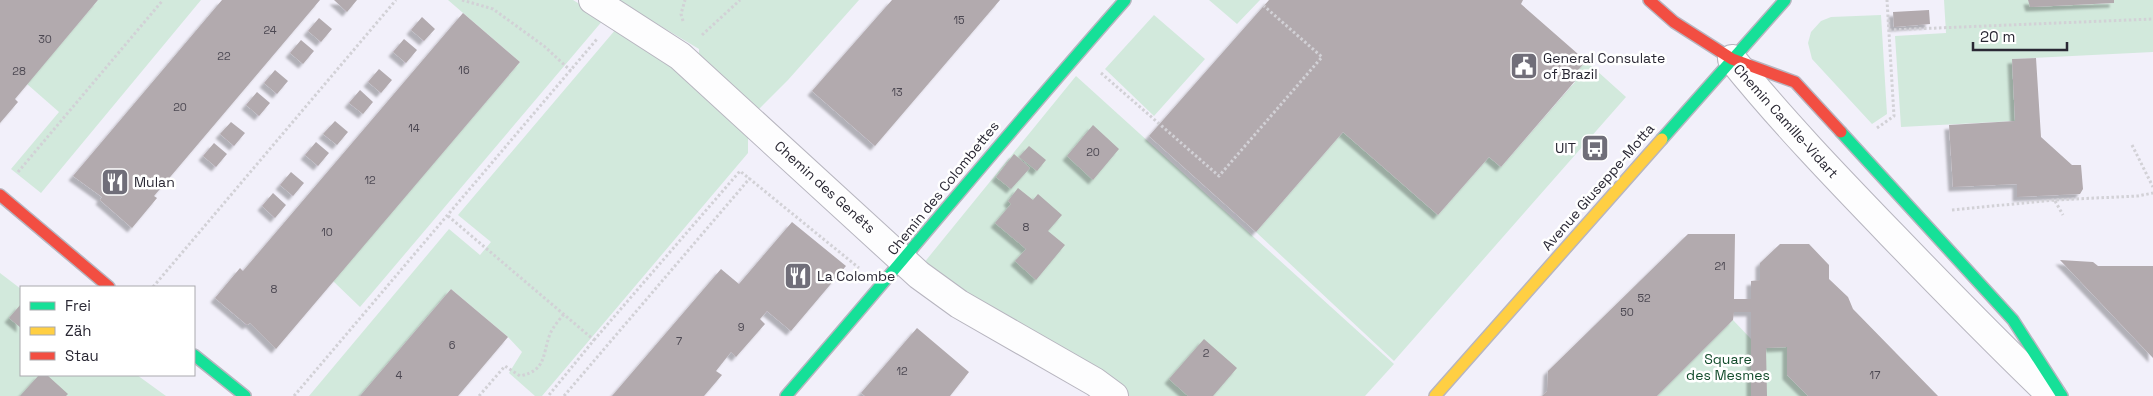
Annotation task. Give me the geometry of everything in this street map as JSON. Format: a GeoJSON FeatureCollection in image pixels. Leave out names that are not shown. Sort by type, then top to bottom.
{"type":"FeatureCollection","features":[{"type":"Feature","properties":{"kind":"street","name":"Chemin des Genêts"},"geometry":{"type":"LineString","coordinates":[[593,0],[680,56],[919,274],[959,304],[1095,382],[1114,396]]}},
{"type":"Feature","properties":{"kind":"street"},"geometry":{"type":"LineString","coordinates":[[1649,0],[1674,22],[1732,60]]}},
{"type":"Feature","properties":{"kind":"street","name":"Avenue Giuseppe-Motta"},"geometry":{"type":"LineString","coordinates":[[1435,396],[1786,0]]}},
{"type":"Feature","properties":{"kind":"street","name":"Chemin des Colombettes"},"geometry":{"type":"LineString","coordinates":[[786,396],[905,260],[1014,125],[1121,4]]}},
{"type":"Feature","properties":{"kind":"street","name":"Chemin Camille-Vidart"},"geometry":{"type":"LineString","coordinates":[[1732,60],[1770,106],[1864,206],[1993,339],[2052,396]]}},
{"type":"Feature","properties":{"kind":"street","name":"Chemin Camille-Vidart"},"geometry":{"type":"LineString","coordinates":[[1732,60],[1795,82],[2013,320],[2062,396]]}},
{"type":"Feature","properties":{"kind":"street"},"geometry":{"type":"LineString","coordinates":[[0,195],[108,286]]}},
{"type":"Feature","properties":{"kind":"street"},"geometry":{"type":"LineString","coordinates":[[195,356],[246,396]]}},
{"type":"Feature","properties":{"kind":"path"},"geometry":{"type":"LineString","coordinates":[[14,176],[163,0]]}},
{"type":"Feature","properties":{"kind":"path"},"geometry":{"type":"LineString","coordinates":[[154,286],[396,0]]}},
{"type":"Feature","properties":{"kind":"path"},"geometry":{"type":"LineString","coordinates":[[462,0],[493,9],[544,46],[571,71]]}},
{"type":"Feature","properties":{"kind":"path"},"geometry":{"type":"LineString","coordinates":[[680,56],[740,0]]}},
{"type":"Feature","properties":{"kind":"path"},"geometry":{"type":"LineString","coordinates":[[1873,130],[1894,116],[1887,0]]}},
{"type":"Feature","properties":{"kind":"path"},"geometry":{"type":"LineString","coordinates":[[1099,71],[1219,176],[1322,57],[1264,6]]}},
{"type":"Feature","properties":{"kind":"path"},"geometry":{"type":"LineString","coordinates":[[294,396],[571,71],[616,15]]}},
{"type":"Feature","properties":{"kind":"path"},"geometry":{"type":"LineString","coordinates":[[1889,30],[2153,18]]}},
{"type":"Feature","properties":{"kind":"path"},"geometry":{"type":"LineString","coordinates":[[2132,145],[2153,187]]}},
{"type":"Feature","properties":{"kind":"path"},"geometry":{"type":"LineString","coordinates":[[551,396],[594,340],[740,171],[862,270]]}},
{"type":"Feature","properties":{"kind":"path"},"geometry":{"type":"LineString","coordinates":[[564,396],[750,178]]}},
{"type":"Feature","properties":{"kind":"path"},"geometry":{"type":"LineString","coordinates":[[1954,208],[2138,196],[2153,193]]}},
{"type":"Feature","properties":{"kind":"path"},"geometry":{"type":"LineString","coordinates":[[2054,200],[2063,215]]}},
{"type":"Feature","properties":{"kind":"path"},"geometry":{"type":"LineString","coordinates":[[448,216],[594,340]]}},
{"type":"Feature","properties":{"kind":"path"},"geometry":{"type":"LineString","coordinates":[[479,396],[505,366],[520,376],[533,373],[541,363],[550,332],[564,314]]}},
{"type":"Feature","properties":{"kind":"green space"},"geometry":{"type":"Polygon","coordinates":[[[98,0],[201,0],[41,193],[11,169],[59,112],[27,84],[98,0]]]}},
{"type":"Feature","properties":{"kind":"green space"},"geometry":{"type":"Polygon","coordinates":[[[448,0],[573,0],[604,19],[360,307],[333,281],[520,62],[448,0]]]}},
{"type":"Feature","properties":{"kind":"green space"},"geometry":{"type":"Polygon","coordinates":[[[617,0],[859,0],[788,80],[758,110],[699,56],[699,49],[617,0]]]}},
{"type":"Feature","properties":{"kind":"green space"},"geometry":{"type":"Polygon","coordinates":[[[1209,0],[1260,0],[1237,24],[1209,0]]]}},
{"type":"Feature","properties":{"kind":"green space"},"geometry":{"type":"Polygon","coordinates":[[[1944,0],[2028,0],[2031,7],[2114,3],[2114,0],[2153,0],[2153,52],[2012,59],[2015,121],[1901,127],[1895,36],[1946,33],[1944,0]]]}},
{"type":"Feature","properties":{"kind":"green space"},"geometry":{"type":"Polygon","coordinates":[[[1154,15],[1205,59],[1154,116],[1105,69],[1154,15]]]}},
{"type":"Feature","properties":{"kind":"green space"},"geometry":{"type":"Polygon","coordinates":[[[1881,15],[1887,114],[1872,124],[1812,59],[1808,43],[1811,32],[1821,21],[1831,17],[1881,15]]]}},
{"type":"Feature","properties":{"kind":"green space"},"geometry":{"type":"Polygon","coordinates":[[[616,29],[672,64],[748,129],[748,153],[542,396],[535,396],[509,373],[522,352],[508,337],[451,289],[360,396],[309,396],[449,229],[480,255],[491,242],[458,215],[616,29]]]}},
{"type":"Feature","properties":{"kind":"green space"},"geometry":{"type":"Polygon","coordinates":[[[1586,61],[1626,97],[1394,361],[1256,232],[1343,132],[1438,215],[1489,157],[1501,167],[1575,82],[1571,78],[1586,61]]]}},
{"type":"Feature","properties":{"kind":"green space"},"geometry":{"type":"Polygon","coordinates":[[[1076,76],[1394,364],[1365,396],[1129,396],[941,281],[923,264],[1076,76]]]}},
{"type":"Feature","properties":{"kind":"green space"},"geometry":{"type":"Polygon","coordinates":[[[0,273],[20,288],[20,376],[138,376],[166,396],[0,396],[0,273]]]}},
{"type":"Feature","properties":{"kind":"green space","name":"Square des Mesmes"},"geometry":{"type":"Polygon","coordinates":[[[1733,320],[1751,339],[1751,348],[1787,347],[1787,375],[1808,396],[1657,396],[1733,320]]]}},
{"type":"Feature","properties":{"kind":"building"},"geometry":{"type":"Polygon","coordinates":[[[0,0],[98,0],[15,99],[18,102],[0,123],[0,0]]]}},
{"type":"Feature","properties":{"kind":"building"},"geometry":{"type":"Polygon","coordinates":[[[222,0],[320,0],[154,196],[157,198],[132,228],[100,200],[102,197],[73,176],[222,0]]]}},
{"type":"Feature","properties":{"kind":"building"},"geometry":{"type":"Polygon","coordinates":[[[334,0],[357,0],[347,12],[334,0]]]}},
{"type":"Feature","properties":{"kind":"building"},"geometry":{"type":"Polygon","coordinates":[[[892,0],[1000,0],[875,146],[812,91],[892,0]]]}},
{"type":"Feature","properties":{"kind":"building"},"geometry":{"type":"Polygon","coordinates":[[[1269,0],[1523,0],[1521,4],[1586,61],[1571,78],[1575,81],[1501,167],[1489,157],[1438,215],[1343,132],[1256,232],[1149,136],[1269,0]]]}},
{"type":"Feature","properties":{"kind":"building"},"geometry":{"type":"Polygon","coordinates":[[[2028,0],[2114,0],[2114,3],[2030,7],[2028,0]]]}},
{"type":"Feature","properties":{"kind":"building"},"geometry":{"type":"Polygon","coordinates":[[[1929,10],[1930,24],[1894,27],[1893,12],[1929,10]]]}},
{"type":"Feature","properties":{"kind":"building"},"geometry":{"type":"Polygon","coordinates":[[[463,13],[520,62],[276,349],[250,323],[247,325],[215,298],[240,268],[243,271],[463,13]]]}},
{"type":"Feature","properties":{"kind":"building"},"geometry":{"type":"Polygon","coordinates":[[[422,17],[435,29],[424,41],[411,30],[422,17]]]}},
{"type":"Feature","properties":{"kind":"building"},"geometry":{"type":"Polygon","coordinates":[[[319,18],[332,29],[321,42],[308,31],[319,18]]]}},
{"type":"Feature","properties":{"kind":"building"},"geometry":{"type":"Polygon","coordinates":[[[404,39],[417,50],[406,63],[393,52],[404,39]]]}},
{"type":"Feature","properties":{"kind":"building"},"geometry":{"type":"Polygon","coordinates":[[[301,40],[314,51],[303,64],[290,53],[301,40]]]}},
{"type":"Feature","properties":{"kind":"building"},"geometry":{"type":"Polygon","coordinates":[[[2036,58],[2041,137],[2072,165],[2081,165],[2083,189],[2080,194],[2017,197],[2017,184],[1953,187],[1949,125],[2015,121],[2012,59],[2036,58]]]}},
{"type":"Feature","properties":{"kind":"building"},"geometry":{"type":"Polygon","coordinates":[[[379,69],[392,80],[381,93],[368,82],[379,69]]]}},
{"type":"Feature","properties":{"kind":"building"},"geometry":{"type":"Polygon","coordinates":[[[275,70],[288,81],[277,94],[264,83],[275,70]]]}},
{"type":"Feature","properties":{"kind":"building"},"geometry":{"type":"Polygon","coordinates":[[[360,90],[373,102],[363,114],[349,103],[360,90]]]}},
{"type":"Feature","properties":{"kind":"building"},"geometry":{"type":"Polygon","coordinates":[[[257,92],[270,103],[259,116],[246,105],[257,92]]]}},
{"type":"Feature","properties":{"kind":"building"},"geometry":{"type":"Polygon","coordinates":[[[335,121],[348,132],[337,145],[323,134],[335,121]]]}},
{"type":"Feature","properties":{"kind":"building"},"geometry":{"type":"Polygon","coordinates":[[[231,122],[245,133],[234,146],[220,134],[231,122]]]}},
{"type":"Feature","properties":{"kind":"building"},"geometry":{"type":"Polygon","coordinates":[[[1093,125],[1119,149],[1093,180],[1067,156],[1093,125]]]}},
{"type":"Feature","properties":{"kind":"building"},"geometry":{"type":"Polygon","coordinates":[[[316,142],[329,153],[318,166],[305,155],[316,142]]]}},
{"type":"Feature","properties":{"kind":"building"},"geometry":{"type":"Polygon","coordinates":[[[214,143],[227,154],[216,167],[203,156],[214,143]]]}},
{"type":"Feature","properties":{"kind":"building"},"geometry":{"type":"Polygon","coordinates":[[[1029,146],[1046,160],[1037,171],[1019,157],[1029,146]]]}},
{"type":"Feature","properties":{"kind":"building"},"geometry":{"type":"Polygon","coordinates":[[[1014,154],[1030,168],[1011,189],[996,177],[1014,154]]]}},
{"type":"Feature","properties":{"kind":"building"},"geometry":{"type":"Polygon","coordinates":[[[291,172],[304,183],[293,196],[280,185],[291,172]]]}},
{"type":"Feature","properties":{"kind":"building"},"geometry":{"type":"Polygon","coordinates":[[[1018,188],[1033,200],[1038,194],[1062,215],[1048,231],[1065,245],[1036,280],[1015,261],[1026,249],[995,223],[1011,204],[1008,201],[1018,188]]]}},
{"type":"Feature","properties":{"kind":"building"},"geometry":{"type":"Polygon","coordinates":[[[273,193],[286,205],[275,218],[262,206],[273,193]]]}},
{"type":"Feature","properties":{"kind":"building"},"geometry":{"type":"Polygon","coordinates":[[[792,222],[846,266],[791,331],[767,311],[760,319],[765,324],[736,357],[731,352],[716,371],[722,375],[704,396],[612,396],[721,269],[739,284],[792,222]]]}},
{"type":"Feature","properties":{"kind":"building"},"geometry":{"type":"Polygon","coordinates":[[[1688,234],[1735,234],[1734,299],[1751,299],[1751,281],[1760,280],[1760,263],[1780,244],[1809,244],[1829,265],[1829,279],[1848,297],[1853,309],[1938,396],[1808,396],[1787,375],[1787,347],[1766,348],[1767,396],[1751,396],[1751,312],[1734,312],[1733,320],[1657,396],[1542,396],[1547,391],[1548,371],[1688,234]]]}},
{"type":"Feature","properties":{"kind":"building"},"geometry":{"type":"Polygon","coordinates":[[[2060,260],[2093,262],[2098,266],[2153,266],[2153,358],[2060,260]]]}},
{"type":"Feature","properties":{"kind":"building"},"geometry":{"type":"Polygon","coordinates":[[[451,289],[508,337],[458,396],[360,396],[451,289]]]}},
{"type":"Feature","properties":{"kind":"building"},"geometry":{"type":"Polygon","coordinates":[[[20,305],[20,327],[9,318],[20,305]]]}},
{"type":"Feature","properties":{"kind":"building"},"geometry":{"type":"Polygon","coordinates":[[[917,328],[969,372],[950,396],[865,396],[861,393],[917,328]]]}},
{"type":"Feature","properties":{"kind":"building"},"geometry":{"type":"Polygon","coordinates":[[[1204,339],[1237,368],[1213,396],[1188,396],[1169,379],[1204,339]]]}},
{"type":"Feature","properties":{"kind":"building"},"geometry":{"type":"Polygon","coordinates":[[[38,376],[48,376],[68,394],[66,396],[20,396],[38,376]]]}},
{"type":"Feature","properties":{"kind":"traffic: fast"},"geometry":{"type":"LineString","coordinates":[[786,396],[1125,0]]}},
{"type":"Feature","properties":{"kind":"traffic: fast"},"geometry":{"type":"LineString","coordinates":[[1662,139],[1785,0]]}},
{"type":"Feature","properties":{"kind":"traffic: fast"},"geometry":{"type":"LineString","coordinates":[[1841,132],[2013,320],[2062,396]]}},
{"type":"Feature","properties":{"kind":"traffic: fast"},"geometry":{"type":"LineString","coordinates":[[195,356],[245,396]]}},
{"type":"Feature","properties":{"kind":"traffic: slow"},"geometry":{"type":"LineString","coordinates":[[1435,396],[1662,139]]}},
{"type":"Feature","properties":{"kind":"traffic: jam"},"geometry":{"type":"LineString","coordinates":[[1649,0],[1674,22],[1732,59],[1795,82],[1841,132]]}},
{"type":"Feature","properties":{"kind":"traffic: jam"},"geometry":{"type":"LineString","coordinates":[[0,195],[108,286]]}},
{"type":"Feature","properties":{"kind":"place","name":"General Consulate of Brazil"},"geometry":{"type":"Point","coordinates":[1524,66]}},
{"type":"Feature","properties":{"kind":"place","name":"UIT"},"geometry":{"type":"Point","coordinates":[1595,148]}},
{"type":"Feature","properties":{"kind":"place","name":"Mulan"},"geometry":{"type":"Point","coordinates":[115,182]}},
{"type":"Feature","properties":{"kind":"place","name":"La Colombe"},"geometry":{"type":"Point","coordinates":[798,276]}}]}
